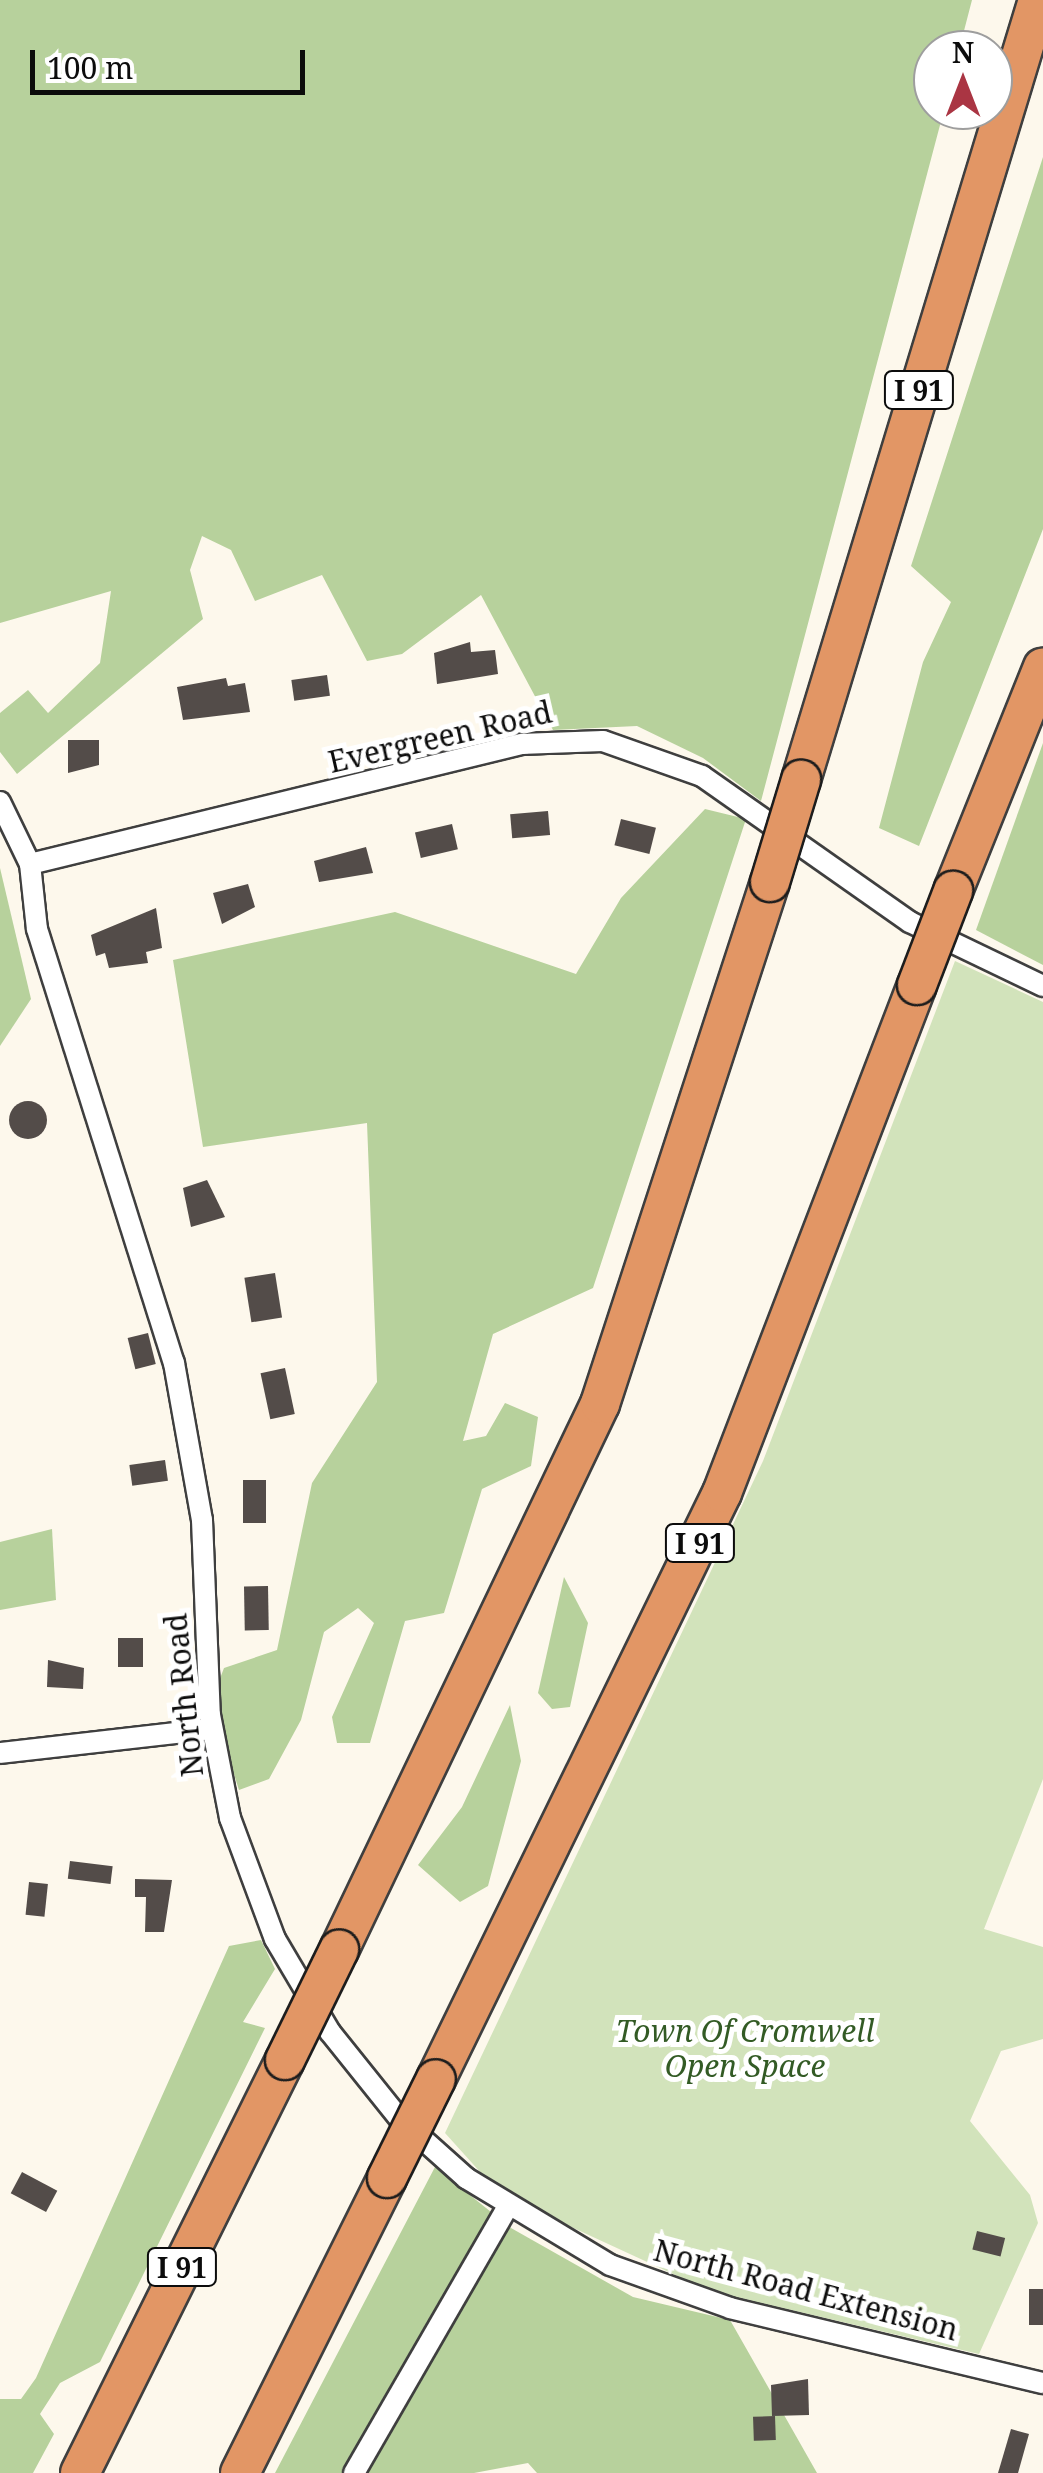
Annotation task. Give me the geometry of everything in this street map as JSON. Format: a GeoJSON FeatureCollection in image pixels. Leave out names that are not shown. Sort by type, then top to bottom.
{"type":"FeatureCollection","features":[{"type":"Feature","properties":{"kind":"highway","name":"I 91"},"geometry":{"type":"LineString","coordinates":[[80,2473],[339,1950],[600,1404],[770,882],[1038,0]]}},
{"type":"Feature","properties":{"kind":"highway","name":"I 91"},"geometry":{"type":"LineString","coordinates":[[240,2473],[722,1493],[1043,667]]}},
{"type":"Feature","properties":{"kind":"street","name":"Evergreen Road"},"geometry":{"type":"LineString","coordinates":[[30,864],[522,744],[603,741],[702,776],[910,922],[1043,986]]}},
{"type":"Feature","properties":{"kind":"street","name":"North Road"},"geometry":{"type":"LineString","coordinates":[[0,802],[30,864],[37,929],[174,1363],[202,1520],[212,1729],[240,1850],[300,1984],[399,2118],[507,2208]]}},
{"type":"Feature","properties":{"kind":"street"},"geometry":{"type":"LineString","coordinates":[[0,1754],[212,1729]]}},
{"type":"Feature","properties":{"kind":"street"},"geometry":{"type":"LineString","coordinates":[[354,2473],[507,2208]]}},
{"type":"Feature","properties":{"kind":"street","name":"North Road Extension"},"geometry":{"type":"LineString","coordinates":[[507,2208],[696,2298],[1043,2383]]}},
{"type":"Feature","properties":{"kind":"green space"},"geometry":{"type":"Polygon","coordinates":[[[0,0],[972,0],[964,30],[913,30],[913,130],[939,130],[761,801],[703,758],[637,726],[553,730],[481,595],[402,654],[367,661],[322,575],[255,601],[231,550],[202,536],[190,570],[203,619],[17,774],[0,752],[0,713],[28,690],[48,713],[100,663],[111,591],[0,623],[0,0]]]}},
{"type":"Feature","properties":{"kind":"green space"},"geometry":{"type":"Polygon","coordinates":[[[1043,157],[1043,529],[919,846],[879,828],[923,662],[951,602],[911,566],[1043,157]]]}},
{"type":"Feature","properties":{"kind":"green space"},"geometry":{"type":"Polygon","coordinates":[[[1043,743],[1043,965],[976,930],[1043,743]]]}},
{"type":"Feature","properties":{"kind":"green space"},"geometry":{"type":"Polygon","coordinates":[[[705,809],[746,819],[593,1288],[493,1334],[463,1441],[486,1436],[505,1403],[538,1417],[531,1466],[482,1489],[444,1613],[405,1621],[370,1743],[337,1743],[332,1717],[374,1623],[358,1608],[324,1632],[301,1720],[269,1779],[239,1790],[211,1702],[224,1668],[277,1650],[312,1483],[377,1382],[367,1123],[203,1147],[173,960],[395,912],[576,974],[621,898],[705,809]]]}},
{"type":"Feature","properties":{"kind":"green space"},"geometry":{"type":"Polygon","coordinates":[[[0,868],[31,999],[0,1046],[0,868]]]}},
{"type":"Feature","properties":{"kind":"green space","name":"Town Of Cromwell Open Space"},"geometry":{"type":"Polygon","coordinates":[[[955,961],[1043,1002],[1043,1779],[984,1929],[1043,1947],[1043,2039],[1001,2051],[970,2121],[1030,2195],[1038,2223],[979,2354],[710,2291],[500,2194],[445,2133],[763,1461],[955,961]]]}},
{"type":"Feature","properties":{"kind":"green space"},"geometry":{"type":"Polygon","coordinates":[[[52,1529],[56,1600],[0,1610],[0,1542],[52,1529]]]}},
{"type":"Feature","properties":{"kind":"green space"},"geometry":{"type":"Polygon","coordinates":[[[564,1577],[588,1623],[570,1707],[552,1709],[538,1693],[564,1577]]]}},
{"type":"Feature","properties":{"kind":"green space"},"geometry":{"type":"Polygon","coordinates":[[[510,1705],[521,1761],[488,1886],[460,1902],[418,1865],[462,1807],[510,1705]]]}},
{"type":"Feature","properties":{"kind":"green space"},"geometry":{"type":"Polygon","coordinates":[[[261,1940],[275,1969],[243,2022],[265,2028],[100,2362],[60,2383],[40,2414],[54,2434],[33,2473],[0,2473],[0,2399],[21,2399],[36,2378],[229,1946],[261,1940]]]}},
{"type":"Feature","properties":{"kind":"green space"},"geometry":{"type":"Polygon","coordinates":[[[435,2167],[511,2228],[633,2297],[730,2320],[817,2473],[537,2473],[528,2463],[474,2473],[275,2473],[435,2167]]]}},
{"type":"Feature","properties":{"kind":"building"},"geometry":{"type":"Polygon","coordinates":[[[470,642],[471,652],[495,650],[498,674],[437,684],[434,653],[470,642]]]}},
{"type":"Feature","properties":{"kind":"building"},"geometry":{"type":"Polygon","coordinates":[[[327,675],[330,696],[294,701],[291,680],[327,675]]]}},
{"type":"Feature","properties":{"kind":"building"},"geometry":{"type":"Polygon","coordinates":[[[226,678],[228,686],[245,683],[250,712],[183,720],[177,687],[226,678]]]}},
{"type":"Feature","properties":{"kind":"building"},"geometry":{"type":"Polygon","coordinates":[[[68,740],[99,740],[99,765],[68,773],[68,740]]]}},
{"type":"Feature","properties":{"kind":"building"},"geometry":{"type":"Polygon","coordinates":[[[548,811],[550,835],[512,838],[510,814],[548,811]]]}},
{"type":"Feature","properties":{"kind":"building"},"geometry":{"type":"Polygon","coordinates":[[[621,819],[656,828],[649,854],[614,845],[621,819]]]}},
{"type":"Feature","properties":{"kind":"building"},"geometry":{"type":"Polygon","coordinates":[[[452,824],[458,849],[421,858],[415,833],[452,824]]]}},
{"type":"Feature","properties":{"kind":"building"},"geometry":{"type":"Polygon","coordinates":[[[366,847],[373,873],[319,882],[314,861],[366,847]]]}},
{"type":"Feature","properties":{"kind":"building"},"geometry":{"type":"Polygon","coordinates":[[[248,884],[255,907],[222,924],[213,893],[248,884]]]}},
{"type":"Feature","properties":{"kind":"building"},"geometry":{"type":"Polygon","coordinates":[[[156,908],[162,948],[146,952],[148,963],[109,968],[105,953],[96,956],[91,935],[156,908]]]}},
{"type":"Feature","properties":{"kind":"building"},"geometry":{"type":"Polygon","coordinates":[[[28,1101],[42,1106],[47,1120],[42,1134],[28,1139],[14,1134],[9,1120],[14,1106],[28,1101]]]}},
{"type":"Feature","properties":{"kind":"building"},"geometry":{"type":"Polygon","coordinates":[[[207,1180],[225,1217],[191,1227],[183,1188],[207,1180]]]}},
{"type":"Feature","properties":{"kind":"building"},"geometry":{"type":"Polygon","coordinates":[[[275,1273],[282,1317],[251,1322],[244,1278],[275,1273]]]}},
{"type":"Feature","properties":{"kind":"building"},"geometry":{"type":"Polygon","coordinates":[[[148,1333],[156,1364],[135,1369],[128,1338],[148,1333]]]}},
{"type":"Feature","properties":{"kind":"building"},"geometry":{"type":"Polygon","coordinates":[[[285,1368],[295,1414],[270,1419],[261,1373],[285,1368]]]}},
{"type":"Feature","properties":{"kind":"building"},"geometry":{"type":"Polygon","coordinates":[[[165,1460],[168,1481],[132,1486],[129,1465],[165,1460]]]}},
{"type":"Feature","properties":{"kind":"building"},"geometry":{"type":"Polygon","coordinates":[[[243,1480],[266,1480],[266,1523],[243,1523],[243,1480]]]}},
{"type":"Feature","properties":{"kind":"building"},"geometry":{"type":"Polygon","coordinates":[[[244,1586],[268,1586],[269,1630],[245,1630],[244,1586]]]}},
{"type":"Feature","properties":{"kind":"building"},"geometry":{"type":"Polygon","coordinates":[[[118,1638],[143,1638],[143,1667],[118,1667],[118,1638]]]}},
{"type":"Feature","properties":{"kind":"building"},"geometry":{"type":"Polygon","coordinates":[[[48,1660],[84,1668],[83,1689],[47,1687],[48,1660]]]}},
{"type":"Feature","properties":{"kind":"building"},"geometry":{"type":"Polygon","coordinates":[[[70,1861],[113,1866],[110,1884],[68,1879],[70,1861]]]}},
{"type":"Feature","properties":{"kind":"building"},"geometry":{"type":"Polygon","coordinates":[[[135,1879],[172,1880],[164,1932],[145,1932],[146,1897],[135,1897],[135,1879]]]}},
{"type":"Feature","properties":{"kind":"building"},"geometry":{"type":"Polygon","coordinates":[[[29,1882],[48,1884],[44,1917],[26,1915],[29,1882]]]}},
{"type":"Feature","properties":{"kind":"building"},"geometry":{"type":"Polygon","coordinates":[[[22,2172],[57,2191],[46,2212],[11,2193],[22,2172]]]}},
{"type":"Feature","properties":{"kind":"building"},"geometry":{"type":"Polygon","coordinates":[[[977,2231],[1005,2238],[1001,2256],[972,2249],[977,2231]]]}},
{"type":"Feature","properties":{"kind":"building"},"geometry":{"type":"Polygon","coordinates":[[[1029,2289],[1043,2289],[1043,2325],[1029,2325],[1029,2289]]]}},
{"type":"Feature","properties":{"kind":"building"},"geometry":{"type":"Polygon","coordinates":[[[808,2379],[809,2415],[772,2416],[771,2385],[808,2379]]]}},
{"type":"Feature","properties":{"kind":"building"},"geometry":{"type":"Polygon","coordinates":[[[775,2416],[776,2440],[754,2441],[753,2417],[775,2416]]]}},
{"type":"Feature","properties":{"kind":"building"},"geometry":{"type":"Polygon","coordinates":[[[1011,2429],[1029,2434],[1018,2473],[998,2473],[1011,2429]]]}}]}
